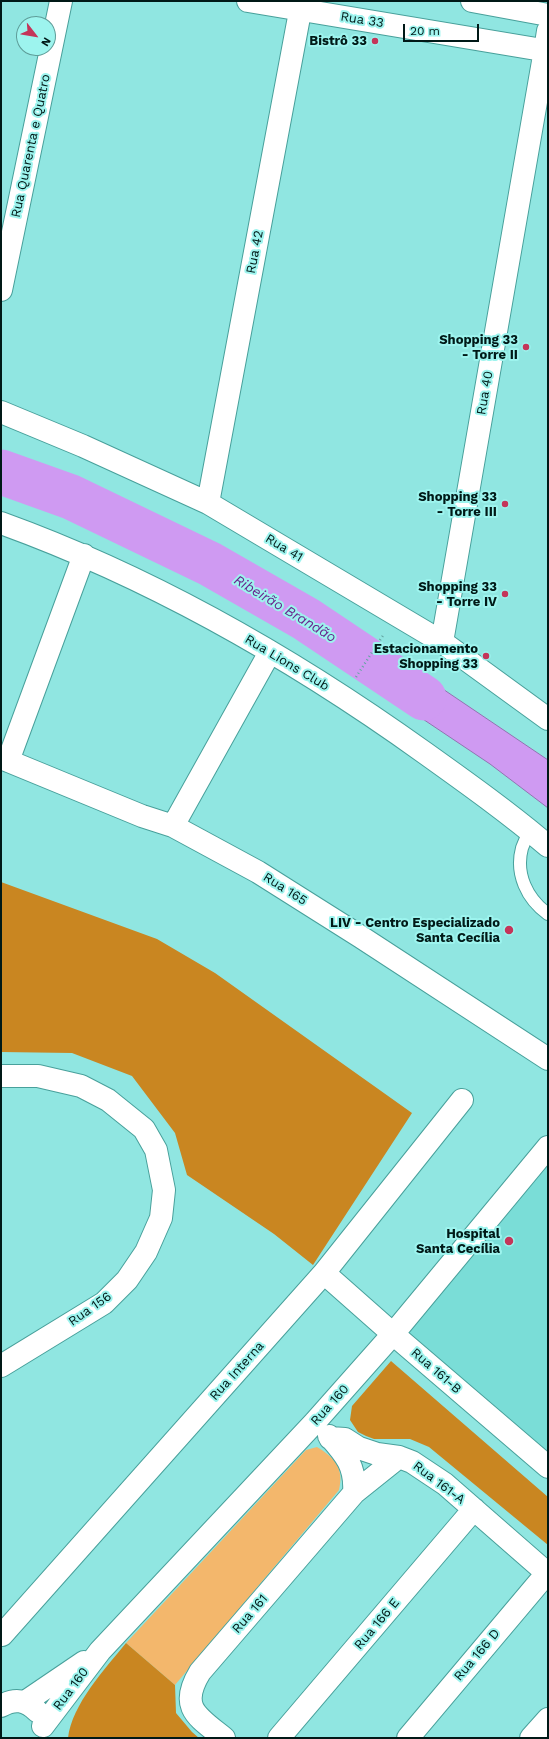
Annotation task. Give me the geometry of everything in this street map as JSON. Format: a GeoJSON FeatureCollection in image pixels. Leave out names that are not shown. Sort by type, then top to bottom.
{"type":"FeatureCollection","features":[{"type":"Feature","properties":{"kind":"street","name":"Rua Quarenta e Quatro"},"geometry":{"type":"LineString","coordinates":[[1,290],[60,1]]}},
{"type":"Feature","properties":{"kind":"street","name":"Rua 33"},"geometry":{"type":"LineString","coordinates":[[248,1],[301,5],[547,44]]}},
{"type":"Feature","properties":{"kind":"street"},"geometry":{"type":"LineString","coordinates":[[472,1],[548,15]]}},
{"type":"Feature","properties":{"kind":"street","name":"Rua 42"},"geometry":{"type":"LineString","coordinates":[[208,502],[301,5]]}},
{"type":"Feature","properties":{"kind":"street","name":"Rua 40"},"geometry":{"type":"LineString","coordinates":[[442,642],[547,44]]}},
{"type":"Feature","properties":{"kind":"street","name":"Rua 41"},"geometry":{"type":"LineString","coordinates":[[1,412],[83,446],[208,502],[396,616],[442,642],[548,719]]}},
{"type":"Feature","properties":{"kind":"street","name":"Rua Lions Club"},"geometry":{"type":"LineString","coordinates":[[1,523],[49,540],[196,609],[270,652],[344,697],[441,764],[548,846]]}},
{"type":"Feature","properties":{"kind":"street"},"geometry":{"type":"LineString","coordinates":[[5,759],[84,556]]}},
{"type":"Feature","properties":{"kind":"street"},"geometry":{"type":"LineString","coordinates":[[173,826],[270,652]]}},
{"type":"Feature","properties":{"kind":"street","name":"Rua 165"},"geometry":{"type":"LineString","coordinates":[[5,759],[142,816],[173,826],[258,872],[548,1059]]}},
{"type":"Feature","properties":{"kind":"street","name":"Rua 156"},"geometry":{"type":"LineString","coordinates":[[1,1076],[38,1076],[81,1086],[108,1100],[144,1129],[156,1150],[164,1190],[161,1218],[146,1252],[127,1280],[104,1303],[1,1366]]}},
{"type":"Feature","properties":{"kind":"street","name":"Rua Interna"},"geometry":{"type":"LineString","coordinates":[[2,1635],[324,1273],[462,1100]]}},
{"type":"Feature","properties":{"kind":"street","name":"Rua 160"},"geometry":{"type":"LineString","coordinates":[[41,1732],[100,1651],[315,1422],[393,1334],[548,1147]]}},
{"type":"Feature","properties":{"kind":"street","name":"Rua 161-B"},"geometry":{"type":"LineString","coordinates":[[324,1273],[548,1467]]}},
{"type":"Feature","properties":{"kind":"street"},"geometry":{"type":"LineString","coordinates":[[315,1422],[345,1455],[352,1467],[356,1479],[354,1493]]}},
{"type":"Feature","properties":{"kind":"street","name":"Rua 161-A"},"geometry":{"type":"LineString","coordinates":[[330,1438],[345,1439],[359,1448],[376,1454],[400,1457],[412,1462],[428,1472],[547,1573]]}},
{"type":"Feature","properties":{"kind":"street","name":"Rua 161"},"geometry":{"type":"LineString","coordinates":[[224,1738],[197,1715],[191,1706],[190,1696],[193,1684],[211,1658],[354,1493],[400,1457]]}},
{"type":"Feature","properties":{"kind":"street","name":"Rua 166 E"},"geometry":{"type":"LineString","coordinates":[[279,1738],[474,1510]]}},
{"type":"Feature","properties":{"kind":"street","name":"Rua 166 D"},"geometry":{"type":"LineString","coordinates":[[408,1738],[547,1573]]}},
{"type":"Feature","properties":{"kind":"street","name":"Rua 160"},"geometry":{"type":"LineString","coordinates":[[25,1702],[100,1651]]}},
{"type":"Feature","properties":{"kind":"street"},"geometry":{"type":"LineString","coordinates":[[1,1705],[9,1701],[25,1702],[37,1711],[41,1718],[41,1732]]}},
{"type":"Feature","properties":{"kind":"street"},"geometry":{"type":"LineString","coordinates":[[531,1738],[548,1719]]}},
{"type":"Feature","properties":{"kind":"lane"},"geometry":{"type":"LineString","coordinates":[[530,831],[522,848],[520,862],[522,880],[528,895],[538,907],[548,914]]}},
{"type":"Feature","properties":{"kind":"path"},"geometry":{"type":"LineString","coordinates":[[344,697],[396,616]]}},
{"type":"Feature","properties":{"kind":"shaded area"},"geometry":{"type":"Polygon","coordinates":[[[382,648],[548,760],[548,808],[490,764],[363,679],[382,648]]]}},
{"type":"Feature","properties":{"kind":"shaded area"},"geometry":{"type":"Polygon","coordinates":[[[1,882],[157,939],[215,973],[412,1113],[313,1265],[274,1234],[187,1175],[175,1133],[132,1076],[72,1053],[1,1052],[1,882]]]}},
{"type":"Feature","properties":{"kind":"shaded area","name":"Hospital Santa Cecília"},"geometry":{"type":"Polygon","coordinates":[[[548,1147],[548,1467],[393,1334],[548,1147]]]}},
{"type":"Feature","properties":{"kind":"shaded area"},"geometry":{"type":"Polygon","coordinates":[[[391,1361],[548,1497],[548,1545],[429,1447],[410,1439],[374,1439],[358,1432],[350,1420],[352,1406],[391,1361]]]}},
{"type":"Feature","properties":{"kind":"shaded area"},"geometry":{"type":"Polygon","coordinates":[[[317,1447],[329,1455],[337,1464],[340,1476],[339,1490],[175,1685],[126,1643],[306,1450],[317,1447]]]}},
{"type":"Feature","properties":{"kind":"shaded area"},"geometry":{"type":"Polygon","coordinates":[[[126,1643],[175,1685],[176,1713],[199,1738],[68,1738],[76,1712],[83,1700],[99,1676],[126,1643]]]}},
{"type":"Feature","properties":{"kind":"waterway","name":"Ribeirão Brandão"},"geometry":{"type":"LineString","coordinates":[[1,472],[71,497],[210,564],[306,619],[424,698]]}},
{"type":"Feature","properties":{"kind":"place","name":"Bistrô 33"},"geometry":{"type":"Point","coordinates":[375,41]}},
{"type":"Feature","properties":{"kind":"place","name":"Shopping 33 - Torre II"},"geometry":{"type":"Point","coordinates":[526,347]}},
{"type":"Feature","properties":{"kind":"place","name":"Shopping 33 - Torre III"},"geometry":{"type":"Point","coordinates":[505,504]}},
{"type":"Feature","properties":{"kind":"place","name":"Shopping 33 - Torre IV"},"geometry":{"type":"Point","coordinates":[505,594]}},
{"type":"Feature","properties":{"kind":"place","name":"Estacionamento Shopping 33"},"geometry":{"type":"Point","coordinates":[486,656]}},
{"type":"Feature","properties":{"kind":"place","name":"LIV - Centro Especializado Santa Cecília"},"geometry":{"type":"Point","coordinates":[509,930]}},
{"type":"Feature","properties":{"kind":"place","name":"Hospital Santa Cecília"},"geometry":{"type":"Point","coordinates":[509,1241]}}]}
